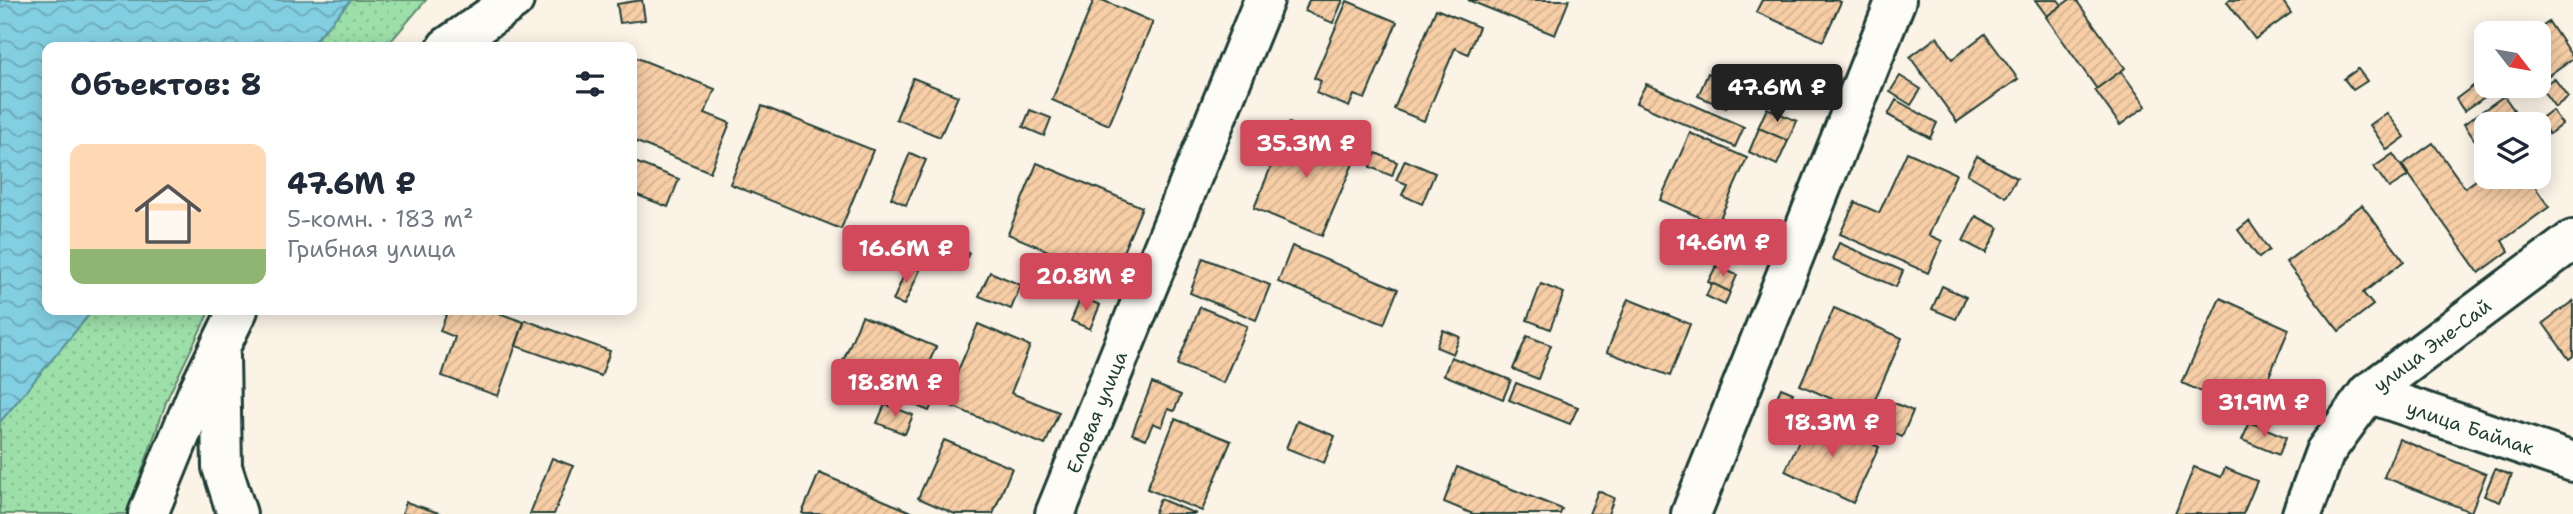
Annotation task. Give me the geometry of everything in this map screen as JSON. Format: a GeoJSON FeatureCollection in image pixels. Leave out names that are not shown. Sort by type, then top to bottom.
{"type":"FeatureCollection","features":[{"type":"Feature","properties":{"kind":"street"},"geometry":{"type":"LineString","coordinates":[[454,42],[514,0]]}},
{"type":"Feature","properties":{"kind":"street","name":"Еловая улица"},"geometry":{"type":"LineString","coordinates":[[1055,514],[1264,0]]}},
{"type":"Feature","properties":{"kind":"street"},"geometry":{"type":"LineString","coordinates":[[1691,514],[1896,0]]}},
{"type":"Feature","properties":{"kind":"street","name":"улица Эне-Сай"},"geometry":{"type":"LineString","coordinates":[[2302,514],[2325,452],[2368,393],[2573,240]]}},
{"type":"Feature","properties":{"kind":"street"},"geometry":{"type":"LineString","coordinates":[[148,514],[197,394],[236,315]]}},
{"type":"Feature","properties":{"kind":"street"},"geometry":{"type":"LineString","coordinates":[[220,347],[222,467],[237,514]]}},
{"type":"Feature","properties":{"kind":"street","name":"улица Байлак"},"geometry":{"type":"LineString","coordinates":[[2368,393],[2573,462]]}},
{"type":"Feature","properties":{"kind":"green space"},"geometry":{"type":"Polygon","coordinates":[[[351,0],[426,0],[390,42],[313,42],[351,0]]]}},
{"type":"Feature","properties":{"kind":"green space"},"geometry":{"type":"Polygon","coordinates":[[[89,315],[208,315],[168,397],[127,514],[0,514],[0,422],[89,315]]]}},
{"type":"Feature","properties":{"kind":"water"},"geometry":{"type":"Polygon","coordinates":[[[0,0],[351,0],[313,42],[42,42],[42,315],[89,315],[0,422],[0,0]]]}},
{"type":"Feature","properties":{"kind":"building"},"geometry":{"type":"Polygon","coordinates":[[[642,0],[645,20],[620,23],[617,4],[642,0]]]}},
{"type":"Feature","properties":{"kind":"building"},"geometry":{"type":"Polygon","coordinates":[[[1094,0],[1102,0],[1153,22],[1109,125],[1052,100],[1094,0]]]}},
{"type":"Feature","properties":{"kind":"building"},"geometry":{"type":"Polygon","coordinates":[[[1309,0],[1343,0],[1333,23],[1305,11],[1309,0]]]}},
{"type":"Feature","properties":{"kind":"building"},"geometry":{"type":"Polygon","coordinates":[[[1468,0],[1569,0],[1555,35],[1468,0]]]}},
{"type":"Feature","properties":{"kind":"building"},"geometry":{"type":"Polygon","coordinates":[[[1762,0],[1841,2],[1823,41],[1756,12],[1762,0]]]}},
{"type":"Feature","properties":{"kind":"building"},"geometry":{"type":"Polygon","coordinates":[[[2035,0],[2058,0],[2062,5],[2047,16],[2035,0]]]}},
{"type":"Feature","properties":{"kind":"building"},"geometry":{"type":"Polygon","coordinates":[[[2069,0],[2076,0],[2125,68],[2097,89],[2046,17],[2069,0]]]}},
{"type":"Feature","properties":{"kind":"building"},"geometry":{"type":"Polygon","coordinates":[[[2282,0],[2291,13],[2255,39],[2227,2],[2282,0]]]}},
{"type":"Feature","properties":{"kind":"building"},"geometry":{"type":"Polygon","coordinates":[[[1347,1],[1397,22],[1365,99],[1354,95],[1349,107],[1316,93],[1321,81],[1314,78],[1347,1]]]}},
{"type":"Feature","properties":{"kind":"building"},"geometry":{"type":"Polygon","coordinates":[[[1436,9],[1479,27],[1468,54],[1455,48],[1424,121],[1394,109],[1436,9]]]}},
{"type":"Feature","properties":{"kind":"building"},"geometry":{"type":"Polygon","coordinates":[[[2552,26],[2573,58],[2552,73],[2552,26]]]}},
{"type":"Feature","properties":{"kind":"building"},"geometry":{"type":"Polygon","coordinates":[[[1985,34],[2018,79],[1957,122],[1910,57],[1937,37],[1952,59],[1985,34]]]}},
{"type":"Feature","properties":{"kind":"building"},"geometry":{"type":"Polygon","coordinates":[[[637,58],[715,89],[705,113],[730,123],[710,172],[637,142],[637,58]]]}},
{"type":"Feature","properties":{"kind":"building"},"geometry":{"type":"Polygon","coordinates":[[[2358,69],[2367,81],[2353,90],[2344,79],[2358,69]]]}},
{"type":"Feature","properties":{"kind":"building"},"geometry":{"type":"Polygon","coordinates":[[[2121,71],[2146,106],[2120,125],[2095,90],[2121,71]]]}},
{"type":"Feature","properties":{"kind":"building"},"geometry":{"type":"Polygon","coordinates":[[[1708,73],[1737,85],[1726,108],[1698,96],[1708,73]]]}},
{"type":"Feature","properties":{"kind":"building"},"geometry":{"type":"Polygon","coordinates":[[[1900,76],[1921,89],[1911,105],[1890,92],[1900,76]]]}},
{"type":"Feature","properties":{"kind":"building"},"geometry":{"type":"Polygon","coordinates":[[[913,78],[958,96],[940,137],[896,119],[913,78]]]}},
{"type":"Feature","properties":{"kind":"building"},"geometry":{"type":"Polygon","coordinates":[[[2554,78],[2568,97],[2555,107],[2548,98],[2552,98],[2554,78]]]}},
{"type":"Feature","properties":{"kind":"building"},"geometry":{"type":"Polygon","coordinates":[[[1646,84],[1744,127],[1735,147],[1636,103],[1646,84]]]}},
{"type":"Feature","properties":{"kind":"building"},"geometry":{"type":"Polygon","coordinates":[[[2474,86],[2474,98],[2483,98],[2464,111],[2456,99],[2474,86]]]}},
{"type":"Feature","properties":{"kind":"building"},"geometry":{"type":"Polygon","coordinates":[[[2501,98],[2505,98],[2514,110],[2511,112],[2481,112],[2501,98]]]}},
{"type":"Feature","properties":{"kind":"building"},"geometry":{"type":"Polygon","coordinates":[[[1896,100],[1937,123],[1930,138],[1888,115],[1896,100]]]}},
{"type":"Feature","properties":{"kind":"building"},"geometry":{"type":"Polygon","coordinates":[[[762,106],[873,150],[841,229],[730,184],[762,106]]]}},
{"type":"Feature","properties":{"kind":"building"},"geometry":{"type":"Polygon","coordinates":[[[1767,108],[1797,121],[1788,141],[1758,128],[1767,108]]]}},
{"type":"Feature","properties":{"kind":"building"},"geometry":{"type":"Polygon","coordinates":[[[1030,110],[1051,118],[1044,136],[1023,127],[1030,110]]]}},
{"type":"Feature","properties":{"kind":"building"},"geometry":{"type":"Polygon","coordinates":[[[2552,110],[2562,124],[2551,132],[2551,112],[2552,110]]]}},
{"type":"Feature","properties":{"kind":"building"},"geometry":{"type":"Polygon","coordinates":[[[2387,113],[2405,137],[2387,150],[2370,125],[2387,113]]]}},
{"type":"Feature","properties":{"kind":"building"},"geometry":{"type":"Polygon","coordinates":[[[2474,117],[2474,139],[2464,124],[2474,117]]]}},
{"type":"Feature","properties":{"kind":"building"},"geometry":{"type":"Polygon","coordinates":[[[1289,123],[1358,152],[1322,236],[1254,208],[1289,123]]]}},
{"type":"Feature","properties":{"kind":"building"},"geometry":{"type":"Polygon","coordinates":[[[1759,128],[1788,141],[1777,165],[1749,152],[1759,128]]]}},
{"type":"Feature","properties":{"kind":"building"},"geometry":{"type":"Polygon","coordinates":[[[1690,133],[1747,158],[1717,225],[1660,200],[1690,133]]]}},
{"type":"Feature","properties":{"kind":"building"},"geometry":{"type":"Polygon","coordinates":[[[2433,143],[2465,188],[2474,181],[2474,189],[2536,189],[2549,207],[2502,241],[2509,251],[2479,273],[2402,165],[2433,143]]]}},
{"type":"Feature","properties":{"kind":"building"},"geometry":{"type":"Polygon","coordinates":[[[1907,152],[1956,174],[1929,235],[1942,241],[1928,273],[1840,234],[1855,202],[1879,213],[1907,152]]]}},
{"type":"Feature","properties":{"kind":"building"},"geometry":{"type":"Polygon","coordinates":[[[910,153],[926,160],[906,205],[891,198],[910,153]]]}},
{"type":"Feature","properties":{"kind":"building"},"geometry":{"type":"Polygon","coordinates":[[[1376,153],[1397,162],[1392,176],[1370,167],[1376,153]]]}},
{"type":"Feature","properties":{"kind":"building"},"geometry":{"type":"Polygon","coordinates":[[[2393,154],[2408,176],[2389,188],[2374,167],[2393,154]]]}},
{"type":"Feature","properties":{"kind":"building"},"geometry":{"type":"Polygon","coordinates":[[[1977,156],[2017,178],[2006,197],[1967,174],[1977,156]]]}},
{"type":"Feature","properties":{"kind":"building"},"geometry":{"type":"Polygon","coordinates":[[[1405,160],[1435,173],[1422,204],[1402,195],[1407,184],[1396,180],[1405,160]]]}},
{"type":"Feature","properties":{"kind":"building"},"geometry":{"type":"Polygon","coordinates":[[[637,163],[679,179],[668,207],[637,195],[637,163]]]}},
{"type":"Feature","properties":{"kind":"building"},"geometry":{"type":"Polygon","coordinates":[[[1037,163],[1142,207],[1112,278],[1008,234],[1037,163]]]}},
{"type":"Feature","properties":{"kind":"building"},"geometry":{"type":"Polygon","coordinates":[[[2362,205],[2404,261],[2363,293],[2373,305],[2339,331],[2286,262],[2362,205]]]}},
{"type":"Feature","properties":{"kind":"building"},"geometry":{"type":"Polygon","coordinates":[[[1976,216],[1999,228],[1986,253],[1963,241],[1976,216]]]}},
{"type":"Feature","properties":{"kind":"building"},"geometry":{"type":"Polygon","coordinates":[[[2249,221],[2269,250],[2259,258],[2238,230],[2249,221]]]}},
{"type":"Feature","properties":{"kind":"building"},"geometry":{"type":"Polygon","coordinates":[[[1839,243],[1903,271],[1896,287],[1832,259],[1839,243]]]}},
{"type":"Feature","properties":{"kind":"building"},"geometry":{"type":"Polygon","coordinates":[[[947,244],[969,253],[962,269],[941,260],[947,244]]]}},
{"type":"Feature","properties":{"kind":"building"},"geometry":{"type":"Polygon","coordinates":[[[1292,246],[1398,289],[1384,324],[1278,282],[1292,246]]]}},
{"type":"Feature","properties":{"kind":"building"},"geometry":{"type":"Polygon","coordinates":[[[1203,258],[1270,285],[1256,320],[1190,293],[1203,258]]]}},
{"type":"Feature","properties":{"kind":"building"},"geometry":{"type":"Polygon","coordinates":[[[908,265],[920,270],[904,305],[893,301],[908,265]]]}},
{"type":"Feature","properties":{"kind":"building"},"geometry":{"type":"Polygon","coordinates":[[[1716,266],[1737,275],[1730,292],[1708,282],[1716,266]]]}},
{"type":"Feature","properties":{"kind":"building"},"geometry":{"type":"Polygon","coordinates":[[[990,272],[1021,285],[1011,309],[979,296],[990,272]]]}},
{"type":"Feature","properties":{"kind":"building"},"geometry":{"type":"Polygon","coordinates":[[[1712,283],[1730,292],[1725,305],[1706,296],[1712,283]]]}},
{"type":"Feature","properties":{"kind":"building"},"geometry":{"type":"Polygon","coordinates":[[[1541,284],[1564,293],[1550,329],[1527,320],[1541,284]]]}},
{"type":"Feature","properties":{"kind":"building"},"geometry":{"type":"Polygon","coordinates":[[[1942,286],[1966,297],[1956,319],[1932,309],[1942,286]]]}},
{"type":"Feature","properties":{"kind":"building"},"geometry":{"type":"Polygon","coordinates":[[[1081,297],[1100,305],[1090,329],[1071,321],[1081,297]]]}},
{"type":"Feature","properties":{"kind":"building"},"geometry":{"type":"Polygon","coordinates":[[[2220,298],[2289,329],[2267,381],[2279,386],[2264,420],[2182,383],[2220,298]]]}},
{"type":"Feature","properties":{"kind":"building"},"geometry":{"type":"Polygon","coordinates":[[[1628,299],[1690,324],[1670,376],[1607,352],[1628,299]]]}},
{"type":"Feature","properties":{"kind":"building"},"geometry":{"type":"Polygon","coordinates":[[[2573,301],[2573,356],[2569,359],[2543,323],[2573,301]]]}},
{"type":"Feature","properties":{"kind":"building"},"geometry":{"type":"Polygon","coordinates":[[[1200,307],[1247,326],[1223,383],[1177,365],[1200,307]]]}},
{"type":"Feature","properties":{"kind":"building"},"geometry":{"type":"Polygon","coordinates":[[[1834,308],[1902,338],[1868,415],[1800,385],[1834,308]]]}},
{"type":"Feature","properties":{"kind":"building"},"geometry":{"type":"Polygon","coordinates":[[[446,315],[504,315],[524,322],[498,396],[442,376],[455,337],[440,331],[446,315]]]}},
{"type":"Feature","properties":{"kind":"building"},"geometry":{"type":"Polygon","coordinates":[[[862,316],[936,347],[925,371],[943,378],[929,411],[838,373],[862,316]]]}},
{"type":"Feature","properties":{"kind":"building"},"geometry":{"type":"Polygon","coordinates":[[[525,320],[610,351],[601,376],[516,346],[525,320]]]}},
{"type":"Feature","properties":{"kind":"building"},"geometry":{"type":"Polygon","coordinates":[[[978,324],[1030,346],[1011,393],[1059,412],[1045,445],[944,403],[978,324]]]}},
{"type":"Feature","properties":{"kind":"building"},"geometry":{"type":"Polygon","coordinates":[[[1443,330],[1460,337],[1453,354],[1436,347],[1443,330]]]}},
{"type":"Feature","properties":{"kind":"building"},"geometry":{"type":"Polygon","coordinates":[[[1527,336],[1551,345],[1538,379],[1513,369],[1527,336]]]}},
{"type":"Feature","properties":{"kind":"building"},"geometry":{"type":"Polygon","coordinates":[[[1451,357],[1511,380],[1503,399],[1444,375],[1451,357]]]}},
{"type":"Feature","properties":{"kind":"building"},"geometry":{"type":"Polygon","coordinates":[[[1152,383],[1181,395],[1174,411],[1168,409],[1162,427],[1153,423],[1146,439],[1132,434],[1152,383]]]}},
{"type":"Feature","properties":{"kind":"building"},"geometry":{"type":"Polygon","coordinates":[[[1516,383],[1578,407],[1570,424],[1509,400],[1516,383]]]}},
{"type":"Feature","properties":{"kind":"building"},"geometry":{"type":"Polygon","coordinates":[[[1781,388],[1793,393],[1783,413],[1772,408],[1781,388]]]}},
{"type":"Feature","properties":{"kind":"building"},"geometry":{"type":"Polygon","coordinates":[[[1887,400],[1913,411],[1902,437],[1875,425],[1887,400]]]}},
{"type":"Feature","properties":{"kind":"building"},"geometry":{"type":"Polygon","coordinates":[[[885,404],[913,415],[905,434],[877,423],[885,404]]]}},
{"type":"Feature","properties":{"kind":"building"},"geometry":{"type":"Polygon","coordinates":[[[1811,415],[1879,447],[1853,503],[1785,471],[1811,415]]]}},
{"type":"Feature","properties":{"kind":"building"},"geometry":{"type":"Polygon","coordinates":[[[1175,419],[1231,441],[1202,511],[1147,489],[1175,419]]]}},
{"type":"Feature","properties":{"kind":"building"},"geometry":{"type":"Polygon","coordinates":[[[1297,421],[1335,436],[1324,463],[1286,448],[1297,421]]]}},
{"type":"Feature","properties":{"kind":"building"},"geometry":{"type":"Polygon","coordinates":[[[2250,422],[2286,437],[2279,455],[2242,440],[2250,422]]]}},
{"type":"Feature","properties":{"kind":"building"},"geometry":{"type":"Polygon","coordinates":[[[2399,439],[2486,474],[2471,512],[2384,477],[2399,439]]]}},
{"type":"Feature","properties":{"kind":"building"},"geometry":{"type":"Polygon","coordinates":[[[944,440],[1012,468],[993,514],[955,514],[918,498],[944,440]]]}},
{"type":"Feature","properties":{"kind":"building"},"geometry":{"type":"Polygon","coordinates":[[[552,458],[573,466],[554,514],[530,514],[552,458]]]}},
{"type":"Feature","properties":{"kind":"building"},"geometry":{"type":"Polygon","coordinates":[[[1457,467],[1562,509],[1560,514],[1473,514],[1444,502],[1457,467]]]}},
{"type":"Feature","properties":{"kind":"building"},"geometry":{"type":"Polygon","coordinates":[[[2194,467],[2221,477],[2225,468],[2257,481],[2243,514],[2175,514],[2194,467]]]}},
{"type":"Feature","properties":{"kind":"building"},"geometry":{"type":"Polygon","coordinates":[[[2495,469],[2511,475],[2500,502],[2484,496],[2495,469]]]}},
{"type":"Feature","properties":{"kind":"building"},"geometry":{"type":"Polygon","coordinates":[[[819,473],[916,514],[804,514],[802,513],[819,473]]]}},
{"type":"Feature","properties":{"kind":"building"},"geometry":{"type":"Polygon","coordinates":[[[1598,491],[1614,498],[1608,514],[1589,514],[1598,491]]]}},
{"type":"Feature","properties":{"kind":"building"},"geometry":{"type":"Polygon","coordinates":[[[1160,499],[1196,514],[1154,514],[1160,499]]]}},
{"type":"Feature","properties":{"kind":"building"},"geometry":{"type":"Polygon","coordinates":[[[406,502],[442,514],[402,514],[406,502]]]}}]}
